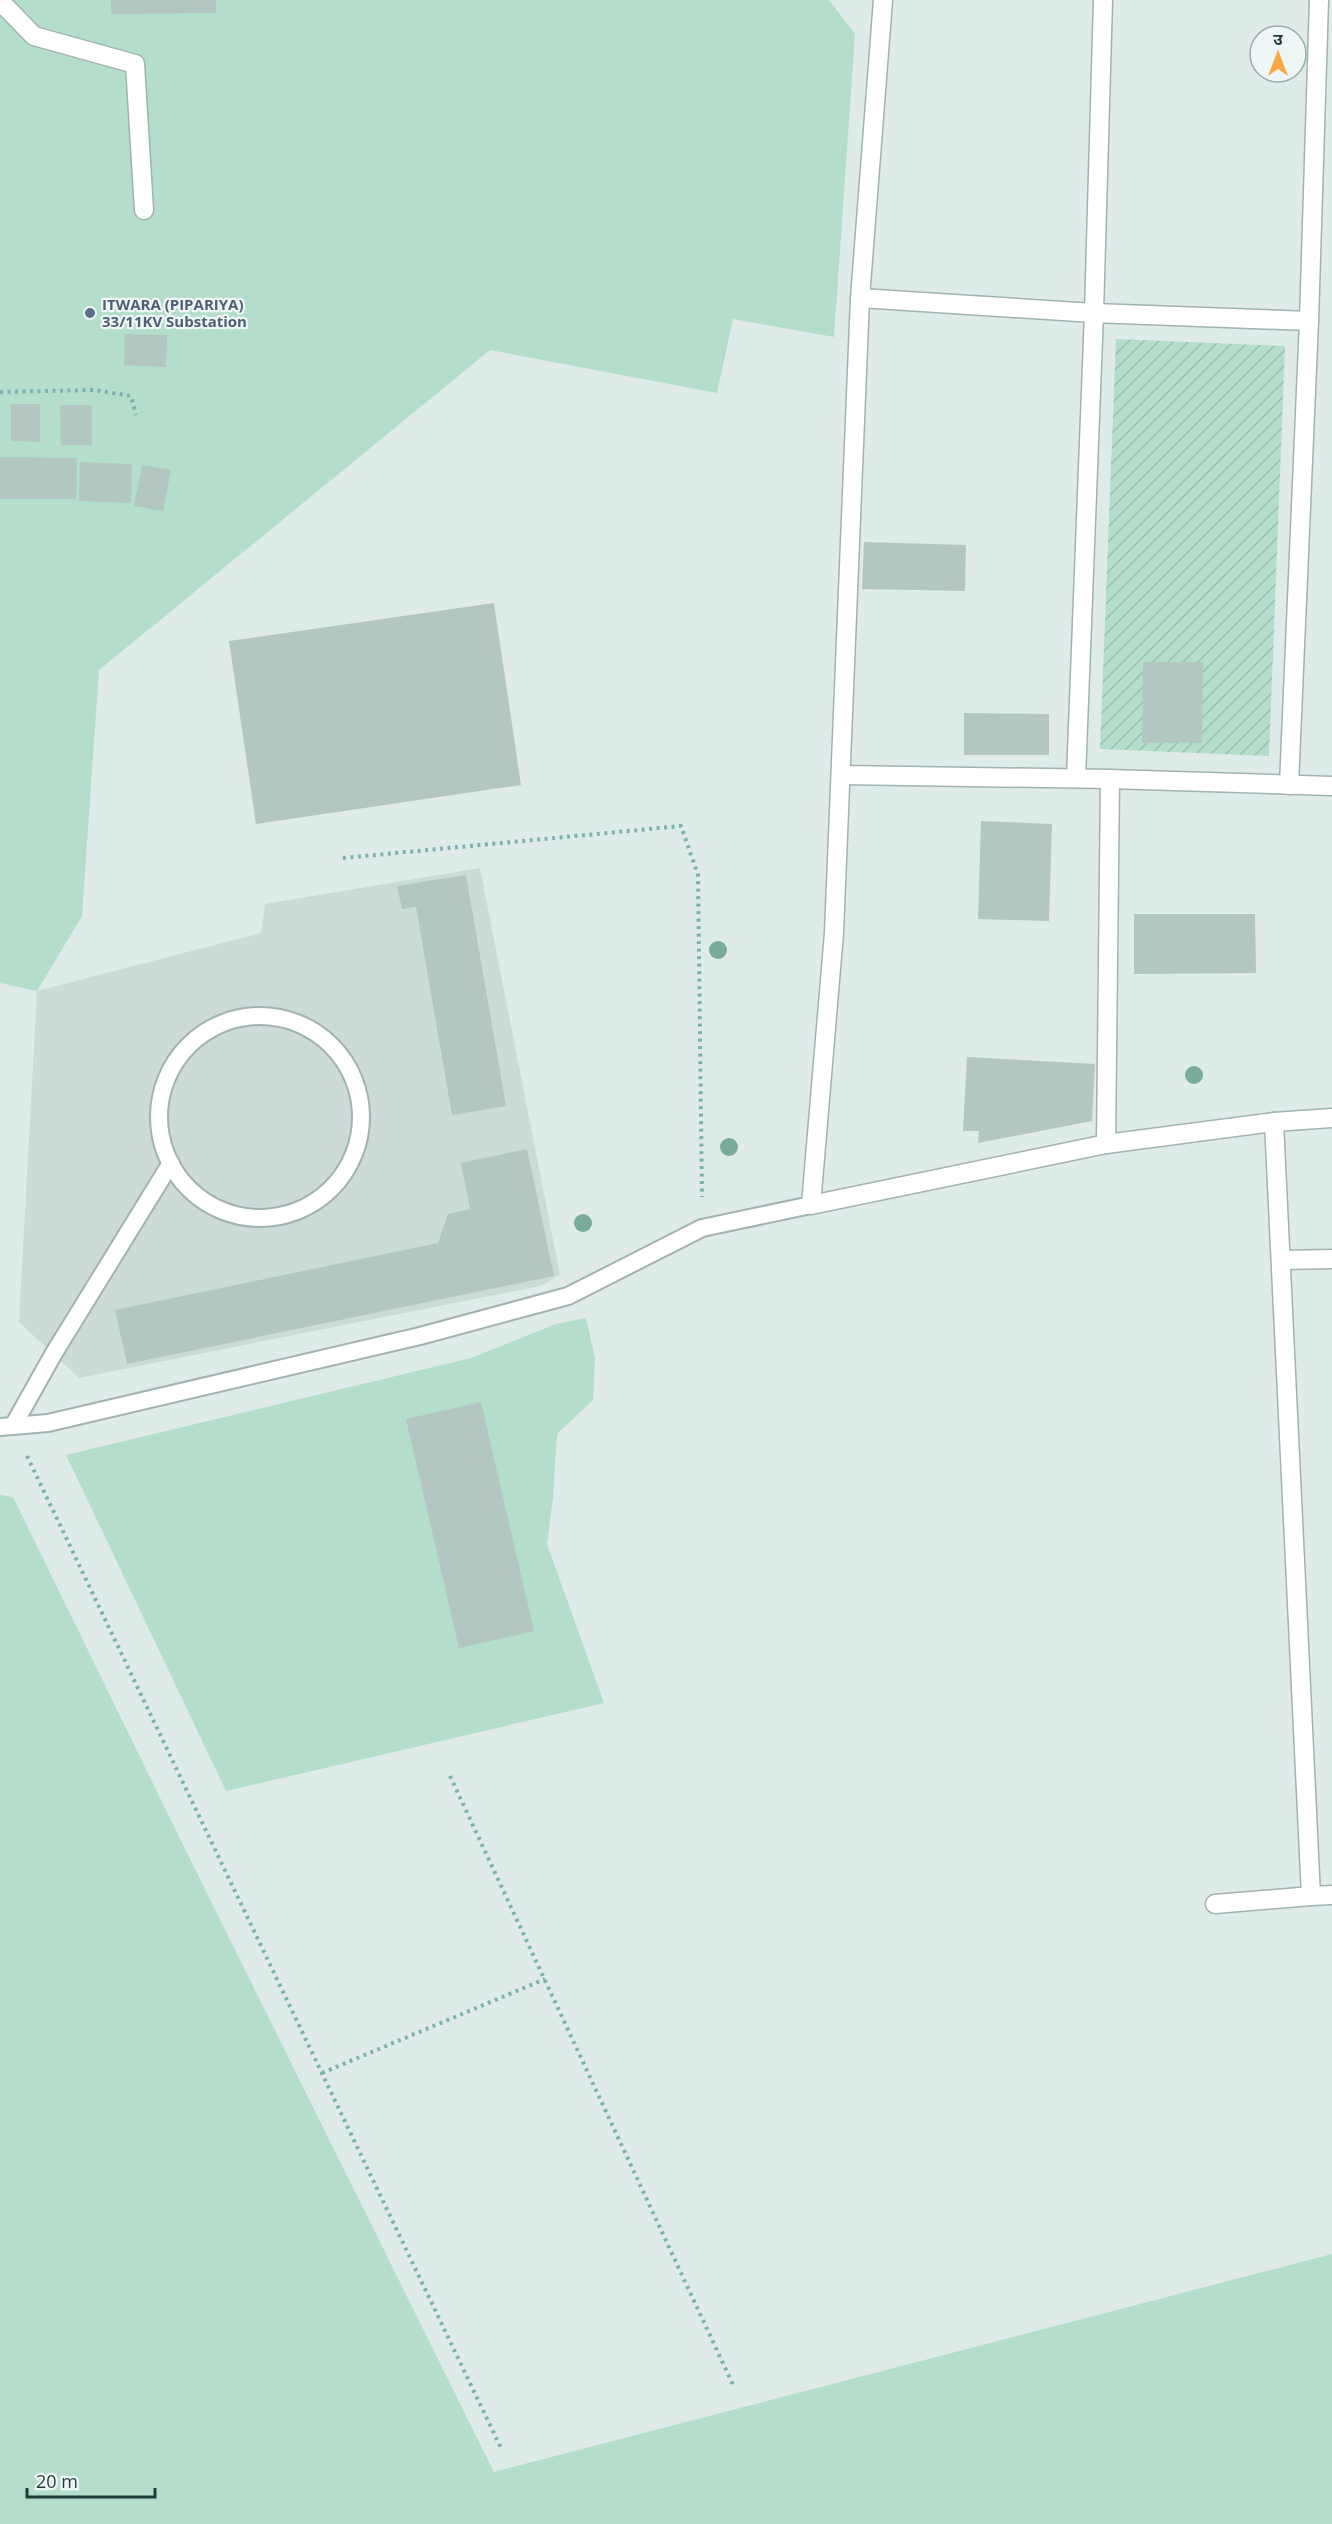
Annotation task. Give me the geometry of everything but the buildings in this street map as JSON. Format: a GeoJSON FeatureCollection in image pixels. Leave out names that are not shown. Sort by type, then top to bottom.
{"type":"FeatureCollection","features":[{"type":"Feature","properties":{"kind":"street"},"geometry":{"type":"LineString","coordinates":[[883,0],[860,298],[834,933],[811,1204],[1106,1144],[1274,1122],[1332,1118]]}},
{"type":"Feature","properties":{"kind":"street"},"geometry":{"type":"LineString","coordinates":[[1076,778],[1094,313],[1103,0]]}},
{"type":"Feature","properties":{"kind":"street"},"geometry":{"type":"LineString","coordinates":[[1289,785],[1309,321],[1319,0]]}},
{"type":"Feature","properties":{"kind":"street"},"geometry":{"type":"LineString","coordinates":[[0,1],[34,36],[135,64],[144,210]]}},
{"type":"Feature","properties":{"kind":"street"},"geometry":{"type":"LineString","coordinates":[[860,298],[1094,313],[1309,321]]}},
{"type":"Feature","properties":{"kind":"street"},"geometry":{"type":"LineString","coordinates":[[842,775],[1076,778],[1332,786]]}},
{"type":"Feature","properties":{"kind":"street"},"geometry":{"type":"LineString","coordinates":[[1106,1144],[1110,779]]}},
{"type":"Feature","properties":{"kind":"street"},"geometry":{"type":"LineString","coordinates":[[1274,1122],[1311,1896]]}},
{"type":"Feature","properties":{"kind":"street"},"geometry":{"type":"LineString","coordinates":[[1282,1260],[1332,1259]]}},
{"type":"Feature","properties":{"kind":"street"},"geometry":{"type":"LineString","coordinates":[[1215,1904],[1332,1896]]}},
{"type":"Feature","properties":{"kind":"lane"},"geometry":{"type":"LineString","coordinates":[[256,1016],[290,1020],[321,1035],[345,1060],[360,1092],[362,1126],[353,1161],[333,1189],[304,1209],[271,1218],[238,1216],[208,1204],[184,1184],[171,1163],[167,1157],[159,1126],[161,1094],[173,1064],[194,1040],[221,1023],[256,1016]]}},
{"type":"Feature","properties":{"kind":"lane"},"geometry":{"type":"LineString","coordinates":[[6,1426],[54,1353],[171,1163]]}},
{"type":"Feature","properties":{"kind":"lane"},"geometry":{"type":"LineString","coordinates":[[6,1426],[48,1423],[420,1336],[568,1296],[702,1228],[811,1204]]}},
{"type":"Feature","properties":{"kind":"path"},"geometry":{"type":"LineString","coordinates":[[0,392],[103,392],[130,396],[136,416]]}},
{"type":"Feature","properties":{"kind":"path"},"geometry":{"type":"LineString","coordinates":[[343,858],[681,826],[698,874],[702,1228]]}},
{"type":"Feature","properties":{"kind":"path"},"geometry":{"type":"LineString","coordinates":[[6,1426],[322,2073],[501,2448]]}},
{"type":"Feature","properties":{"kind":"path"},"geometry":{"type":"LineString","coordinates":[[450,1776],[734,2387]]}},
{"type":"Feature","properties":{"kind":"path"},"geometry":{"type":"LineString","coordinates":[[322,2073],[544,1979]]}},
{"type":"Feature","properties":{"kind":"shaded area"},"geometry":{"type":"Polygon","coordinates":[[[480,868],[560,1275],[540,1286],[79,1378],[19,1322],[37,991],[261,933],[265,904],[480,868]]]}},
{"type":"Feature","properties":{"kind":"green space"},"geometry":{"type":"Polygon","coordinates":[[[0,0],[829,0],[855,34],[834,337],[733,319],[717,393],[490,350],[99,670],[82,916],[37,991],[0,983],[0,0]]]}},
{"type":"Feature","properties":{"kind":"green space"},"geometry":{"type":"Polygon","coordinates":[[[1116,339],[1285,346],[1269,756],[1100,749],[1116,339]]]}},
{"type":"Feature","properties":{"kind":"green space"},"geometry":{"type":"Polygon","coordinates":[[[586,1318],[595,1358],[593,1400],[557,1434],[553,1498],[547,1544],[604,1703],[226,1791],[66,1455],[471,1358],[556,1324],[586,1318]]]}},
{"type":"Feature","properties":{"kind":"green space"},"geometry":{"type":"Polygon","coordinates":[[[0,1495],[13,1497],[494,2472],[1332,2254],[1332,2524],[0,2524],[0,1495]]]}},
{"type":"Feature","properties":{"kind":"place","name":"ITWARA (PIPARIYA) 33/11KV Substation"},"geometry":{"type":"Point","coordinates":[90,313]}}]}
